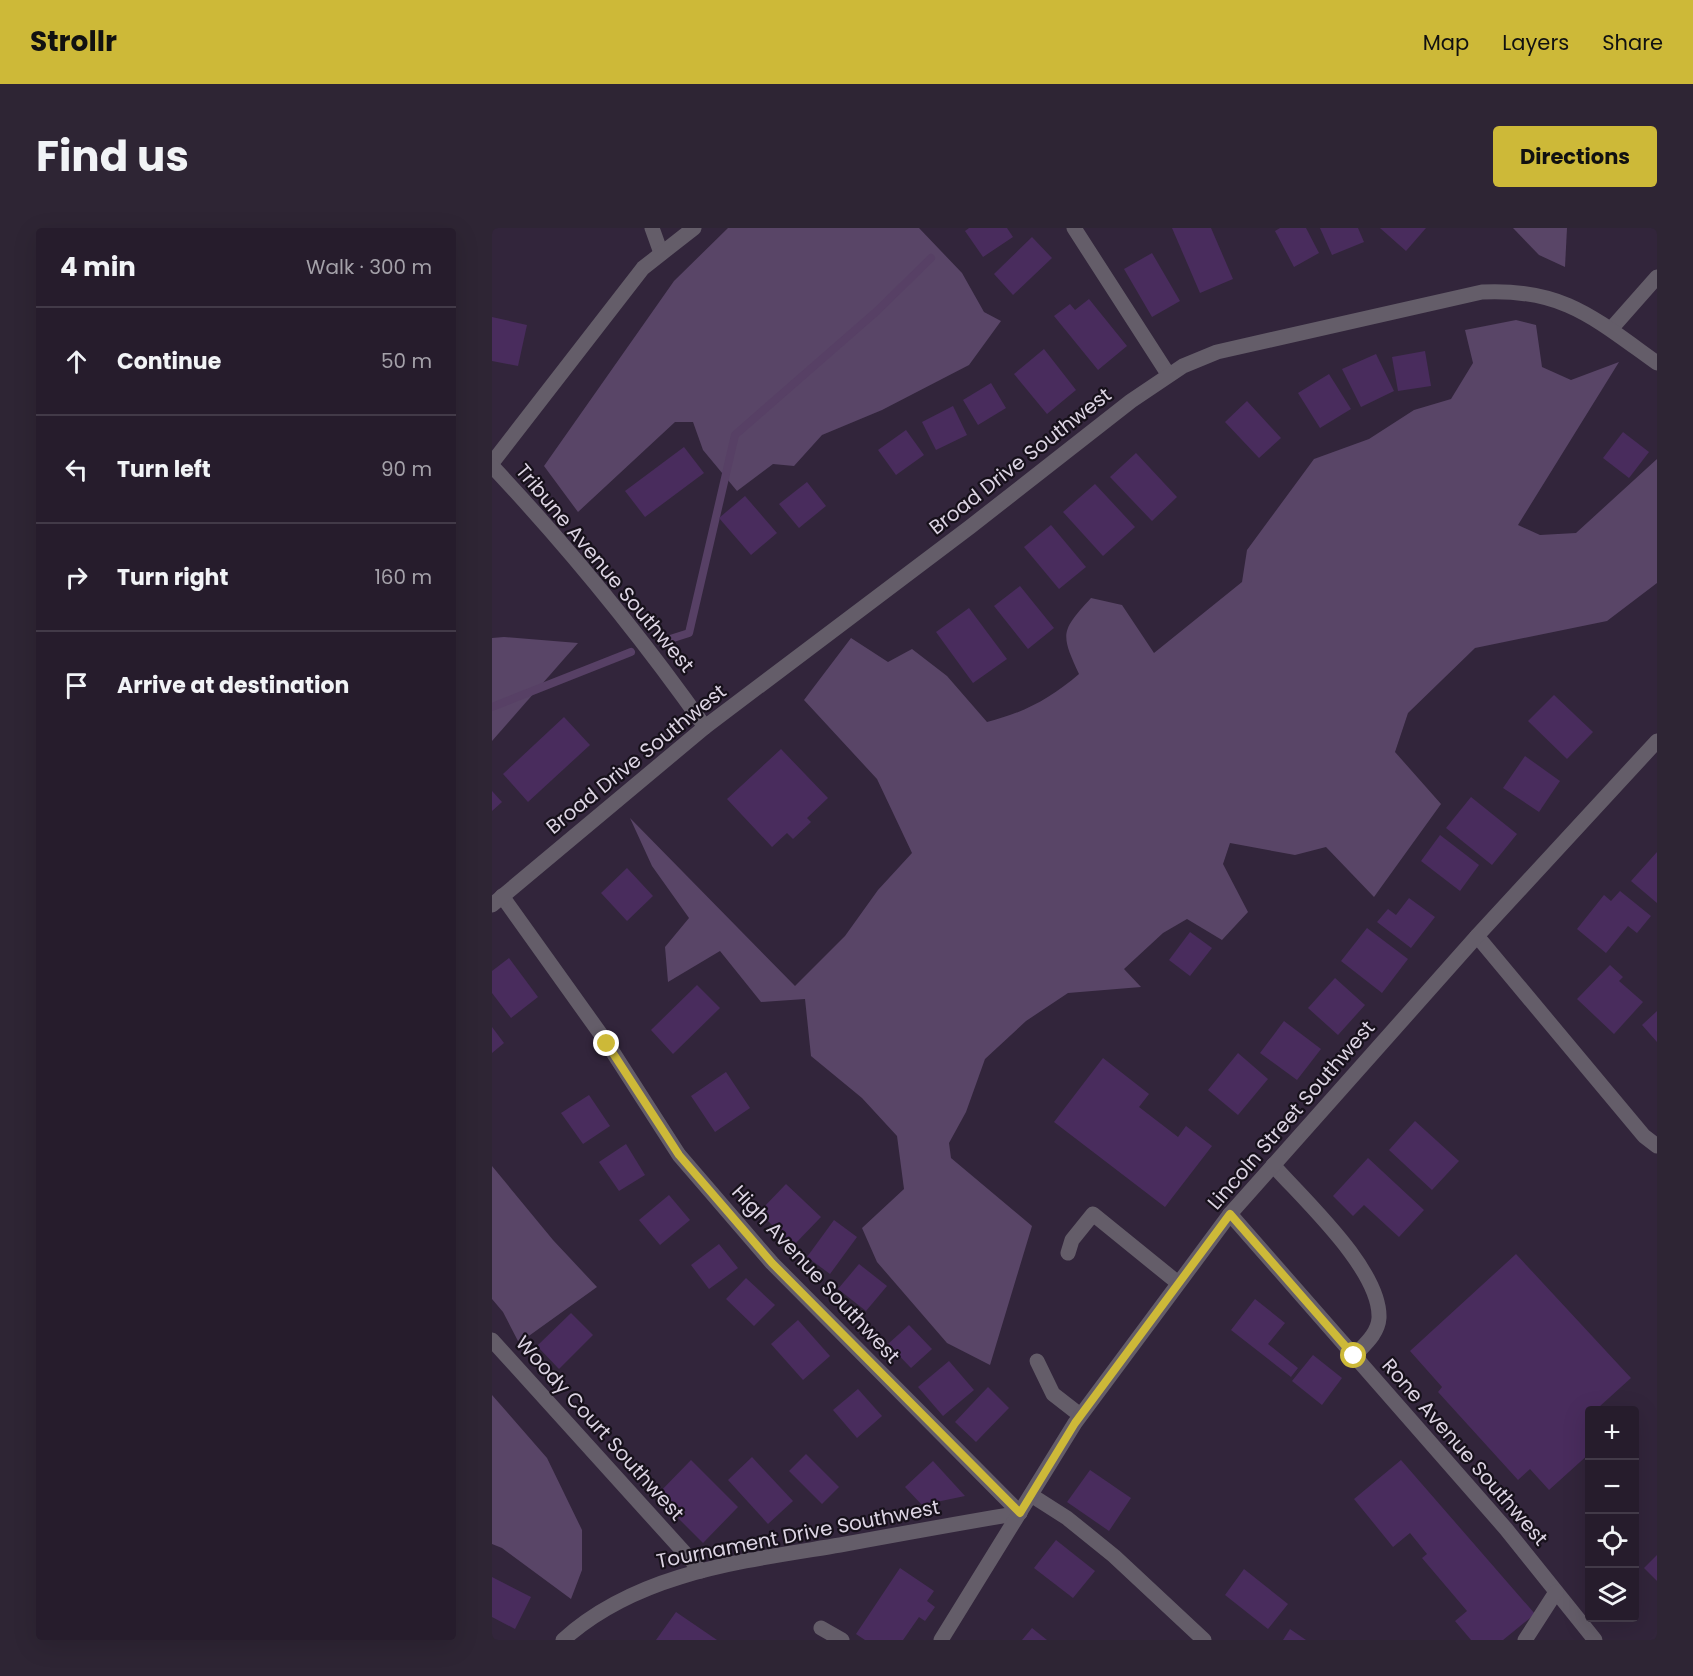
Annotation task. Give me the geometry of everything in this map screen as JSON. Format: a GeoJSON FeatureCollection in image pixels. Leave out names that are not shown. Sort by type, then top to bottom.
{"type":"FeatureCollection","features":[{"type":"Feature","properties":{"kind":"street"},"geometry":{"type":"LineString","coordinates":[[652,228],[661,253]]}},
{"type":"Feature","properties":{"kind":"street"},"geometry":{"type":"LineString","coordinates":[[492,464],[643,268],[694,228]]}},
{"type":"Feature","properties":{"kind":"street"},"geometry":{"type":"LineString","coordinates":[[1074,228],[1168,374]]}},
{"type":"Feature","properties":{"kind":"street"},"geometry":{"type":"LineString","coordinates":[[1611,329],[1657,277]]}},
{"type":"Feature","properties":{"kind":"street","name":"Broad Drive Southwest"},"geometry":{"type":"LineString","coordinates":[[497,901],[705,727],[1168,374],[1216,352],[1482,292],[1513,291],[1540,295],[1568,304],[1611,329],[1657,363]]}},
{"type":"Feature","properties":{"kind":"street","name":"Tribune Avenue Southwest"},"geometry":{"type":"LineString","coordinates":[[492,464],[545,522],[669,676],[705,727]]}},
{"type":"Feature","properties":{"kind":"street","name":"Lincoln Street Southwest"},"geometry":{"type":"LineString","coordinates":[[941,1640],[1080,1415],[1230,1214],[1478,936],[1657,741]]}},
{"type":"Feature","properties":{"kind":"street","name":"High Avenue Southwest"},"geometry":{"type":"LineString","coordinates":[[497,901],[607,1044],[679,1155],[772,1263],[1020,1513]]}},
{"type":"Feature","properties":{"kind":"street"},"geometry":{"type":"LineString","coordinates":[[1478,936],[1644,1136],[1657,1146]]}},
{"type":"Feature","properties":{"kind":"street"},"geometry":{"type":"LineString","coordinates":[[1273,1165],[1324,1221],[1368,1276],[1377,1300],[1379,1320],[1371,1338],[1354,1356]]}},
{"type":"Feature","properties":{"kind":"street"},"geometry":{"type":"LineString","coordinates":[[1068,1252],[1072,1240],[1093,1214],[1178,1283]]}},
{"type":"Feature","properties":{"kind":"street","name":"Rone Avenue Southwest"},"geometry":{"type":"LineString","coordinates":[[1230,1214],[1506,1529],[1595,1640]]}},
{"type":"Feature","properties":{"kind":"street","name":"Woody Court Southwest"},"geometry":{"type":"LineString","coordinates":[[492,1340],[701,1571]]}},
{"type":"Feature","properties":{"kind":"street"},"geometry":{"type":"LineString","coordinates":[[1037,1361],[1053,1394],[1080,1415]]}},
{"type":"Feature","properties":{"kind":"street"},"geometry":{"type":"LineString","coordinates":[[1031,1495],[1067,1518],[1114,1556],[1204,1640]]}},
{"type":"Feature","properties":{"kind":"street","name":"Tournament Drive Southwest"},"geometry":{"type":"LineString","coordinates":[[563,1640],[605,1608],[652,1585],[701,1571],[1020,1513]]}},
{"type":"Feature","properties":{"kind":"street"},"geometry":{"type":"LineString","coordinates":[[1525,1640],[1556,1592]]}},
{"type":"Feature","properties":{"kind":"street"},"geometry":{"type":"LineString","coordinates":[[821,1628],[842,1640]]}},
{"type":"Feature","properties":{"kind":"shaded area"},"geometry":{"type":"Polygon","coordinates":[[[728,228],[919,228],[962,273],[984,312],[1001,321],[969,365],[882,410],[822,435],[794,466],[773,464],[737,491],[703,450],[693,422],[675,422],[578,512],[544,466],[674,281],[728,228]]]}},
{"type":"Feature","properties":{"kind":"shaded area"},"geometry":{"type":"Polygon","coordinates":[[[1513,228],[1567,228],[1565,267],[1539,255],[1513,228]]]}},
{"type":"Feature","properties":{"kind":"shaded area"},"geometry":{"type":"Polygon","coordinates":[[[1516,320],[1536,325],[1542,367],[1571,380],[1619,362],[1518,525],[1540,535],[1576,533],[1657,459],[1657,583],[1607,621],[1475,648],[1408,713],[1395,752],[1441,804],[1374,897],[1326,847],[1295,855],[1230,843],[1223,864],[1248,912],[1222,940],[1187,919],[1163,933],[1124,969],[1141,987],[1068,993],[1026,1021],[985,1059],[966,1112],[949,1143],[951,1158],[1032,1226],[990,1365],[947,1343],[877,1262],[862,1228],[904,1189],[897,1136],[862,1098],[811,1056],[805,999],[761,1002],[720,951],[668,982],[665,947],[689,918],[652,866],[630,818],[795,986],[845,936],[878,890],[912,853],[877,779],[804,700],[851,638],[888,662],[912,649],[947,676],[987,722],[1036,704],[1079,674],[1069,649],[1067,633],[1074,618],[1091,598],[1122,605],[1154,653],[1242,582],[1247,550],[1314,459],[1369,439],[1414,410],[1451,399],[1473,363],[1465,330],[1516,320]]]}},
{"type":"Feature","properties":{"kind":"shaded area"},"geometry":{"type":"Polygon","coordinates":[[[492,638],[578,643],[492,741],[492,638]]]}},
{"type":"Feature","properties":{"kind":"shaded area"},"geometry":{"type":"Polygon","coordinates":[[[492,1166],[553,1240],[597,1287],[519,1343],[503,1312],[492,1299],[492,1166]]]}},
{"type":"Feature","properties":{"kind":"shaded area"},"geometry":{"type":"Polygon","coordinates":[[[492,1395],[547,1458],[582,1530],[582,1570],[571,1599],[502,1548],[492,1544],[492,1395]]]}},
{"type":"Feature","properties":{"kind":"building"},"geometry":{"type":"Polygon","coordinates":[[[969,228],[1007,228],[1013,237],[983,257],[965,231],[969,228]]]}},
{"type":"Feature","properties":{"kind":"building"},"geometry":{"type":"Polygon","coordinates":[[[1172,228],[1211,228],[1233,279],[1200,293],[1172,228]]]}},
{"type":"Feature","properties":{"kind":"building"},"geometry":{"type":"Polygon","coordinates":[[[1280,228],[1306,228],[1319,253],[1294,267],[1275,231],[1280,228]]]}},
{"type":"Feature","properties":{"kind":"building"},"geometry":{"type":"Polygon","coordinates":[[[1320,228],[1358,228],[1364,242],[1332,255],[1320,228]]]}},
{"type":"Feature","properties":{"kind":"building"},"geometry":{"type":"Polygon","coordinates":[[[1380,228],[1426,228],[1406,251],[1380,228]]]}},
{"type":"Feature","properties":{"kind":"building"},"geometry":{"type":"Polygon","coordinates":[[[1032,237],[1052,258],[1013,295],[994,274],[1032,237]]]}},
{"type":"Feature","properties":{"kind":"building"},"geometry":{"type":"Polygon","coordinates":[[[1152,253],[1180,301],[1152,317],[1124,269],[1152,253]]]}},
{"type":"Feature","properties":{"kind":"building"},"geometry":{"type":"Polygon","coordinates":[[[1089,299],[1127,346],[1098,370],[1054,316],[1070,304],[1075,310],[1089,299]]]}},
{"type":"Feature","properties":{"kind":"building"},"geometry":{"type":"Polygon","coordinates":[[[492,317],[527,325],[518,366],[492,361],[492,317]]]}},
{"type":"Feature","properties":{"kind":"building"},"geometry":{"type":"Polygon","coordinates":[[[1044,349],[1076,390],[1047,414],[1014,374],[1044,349]]]}},
{"type":"Feature","properties":{"kind":"building"},"geometry":{"type":"Polygon","coordinates":[[[1425,351],[1431,386],[1398,391],[1392,357],[1425,351]]]}},
{"type":"Feature","properties":{"kind":"building"},"geometry":{"type":"Polygon","coordinates":[[[1376,354],[1394,391],[1361,407],[1342,369],[1376,354]]]}},
{"type":"Feature","properties":{"kind":"building"},"geometry":{"type":"Polygon","coordinates":[[[1329,374],[1351,409],[1320,428],[1298,393],[1329,374]]]}},
{"type":"Feature","properties":{"kind":"building"},"geometry":{"type":"Polygon","coordinates":[[[991,383],[1006,408],[978,425],[963,400],[991,383]]]}},
{"type":"Feature","properties":{"kind":"building"},"geometry":{"type":"Polygon","coordinates":[[[1247,401],[1281,438],[1259,458],[1225,422],[1247,401]]]}},
{"type":"Feature","properties":{"kind":"building"},"geometry":{"type":"Polygon","coordinates":[[[953,406],[967,435],[936,450],[922,422],[953,406]]]}},
{"type":"Feature","properties":{"kind":"building"},"geometry":{"type":"Polygon","coordinates":[[[906,430],[924,455],[896,475],[878,450],[906,430]]]}},
{"type":"Feature","properties":{"kind":"building"},"geometry":{"type":"Polygon","coordinates":[[[1623,432],[1649,452],[1629,478],[1603,458],[1623,432]]]}},
{"type":"Feature","properties":{"kind":"building"},"geometry":{"type":"Polygon","coordinates":[[[684,447],[704,473],[645,517],[625,491],[684,447]]]}},
{"type":"Feature","properties":{"kind":"building"},"geometry":{"type":"Polygon","coordinates":[[[1136,453],[1177,497],[1152,521],[1110,477],[1136,453]]]}},
{"type":"Feature","properties":{"kind":"building"},"geometry":{"type":"Polygon","coordinates":[[[807,482],[826,506],[799,528],[779,504],[807,482]]]}},
{"type":"Feature","properties":{"kind":"building"},"geometry":{"type":"Polygon","coordinates":[[[1095,484],[1135,527],[1103,556],[1063,512],[1095,484]]]}},
{"type":"Feature","properties":{"kind":"building"},"geometry":{"type":"Polygon","coordinates":[[[745,496],[777,533],[751,555],[719,518],[745,496]]]}},
{"type":"Feature","properties":{"kind":"building"},"geometry":{"type":"Polygon","coordinates":[[[1051,525],[1086,567],[1059,589],[1024,547],[1051,525]]]}},
{"type":"Feature","properties":{"kind":"building"},"geometry":{"type":"Polygon","coordinates":[[[1020,586],[1054,628],[1028,649],[994,606],[1020,586]]]}},
{"type":"Feature","properties":{"kind":"building"},"geometry":{"type":"Polygon","coordinates":[[[969,608],[1007,659],[973,683],[936,632],[969,608]]]}},
{"type":"Feature","properties":{"kind":"building"},"geometry":{"type":"Polygon","coordinates":[[[1554,695],[1593,732],[1567,759],[1528,721],[1554,695]]]}},
{"type":"Feature","properties":{"kind":"building"},"geometry":{"type":"Polygon","coordinates":[[[564,717],[590,745],[528,802],[503,774],[564,717]]]}},
{"type":"Feature","properties":{"kind":"building"},"geometry":{"type":"Polygon","coordinates":[[[781,749],[828,798],[807,818],[811,822],[793,839],[787,833],[772,847],[727,799],[781,749]]]}},
{"type":"Feature","properties":{"kind":"building"},"geometry":{"type":"Polygon","coordinates":[[[1525,756],[1560,781],[1539,812],[1503,788],[1525,756]]]}},
{"type":"Feature","properties":{"kind":"building"},"geometry":{"type":"Polygon","coordinates":[[[492,791],[502,802],[492,811],[492,791]]]}},
{"type":"Feature","properties":{"kind":"building"},"geometry":{"type":"Polygon","coordinates":[[[1471,797],[1517,834],[1492,865],[1446,828],[1471,797]]]}},
{"type":"Feature","properties":{"kind":"building"},"geometry":{"type":"Polygon","coordinates":[[[1440,835],[1479,865],[1460,891],[1421,861],[1440,835]]]}},
{"type":"Feature","properties":{"kind":"building"},"geometry":{"type":"Polygon","coordinates":[[[1657,852],[1657,903],[1631,881],[1657,852]]]}},
{"type":"Feature","properties":{"kind":"building"},"geometry":{"type":"Polygon","coordinates":[[[627,868],[653,896],[627,921],[601,893],[627,868]]]}},
{"type":"Feature","properties":{"kind":"building"},"geometry":{"type":"Polygon","coordinates":[[[1620,891],[1651,916],[1637,933],[1628,926],[1606,953],[1577,929],[1604,895],[1611,901],[1620,891]]]}},
{"type":"Feature","properties":{"kind":"building"},"geometry":{"type":"Polygon","coordinates":[[[1409,898],[1435,917],[1411,948],[1377,922],[1388,909],[1396,915],[1409,898]]]}},
{"type":"Feature","properties":{"kind":"building"},"geometry":{"type":"Polygon","coordinates":[[[1367,928],[1408,959],[1382,993],[1341,961],[1367,928]]]}},
{"type":"Feature","properties":{"kind":"building"},"geometry":{"type":"Polygon","coordinates":[[[1190,932],[1212,948],[1190,976],[1169,960],[1190,932]]]}},
{"type":"Feature","properties":{"kind":"building"},"geometry":{"type":"Polygon","coordinates":[[[509,958],[538,997],[511,1018],[492,993],[492,971],[509,958]]]}},
{"type":"Feature","properties":{"kind":"building"},"geometry":{"type":"Polygon","coordinates":[[[1610,965],[1623,977],[1619,981],[1643,1002],[1614,1034],[1577,999],[1610,965]]]}},
{"type":"Feature","properties":{"kind":"building"},"geometry":{"type":"Polygon","coordinates":[[[1335,978],[1365,1005],[1338,1035],[1308,1008],[1335,978]]]}},
{"type":"Feature","properties":{"kind":"building"},"geometry":{"type":"Polygon","coordinates":[[[697,985],[720,1008],[673,1054],[651,1030],[697,985]]]}},
{"type":"Feature","properties":{"kind":"building"},"geometry":{"type":"Polygon","coordinates":[[[1657,1011],[1657,1042],[1642,1025],[1657,1011]]]}},
{"type":"Feature","properties":{"kind":"building"},"geometry":{"type":"Polygon","coordinates":[[[1284,1021],[1321,1049],[1297,1080],[1260,1053],[1284,1021]]]}},
{"type":"Feature","properties":{"kind":"building"},"geometry":{"type":"Polygon","coordinates":[[[492,1027],[504,1043],[492,1053],[492,1027]]]}},
{"type":"Feature","properties":{"kind":"building"},"geometry":{"type":"Polygon","coordinates":[[[1238,1053],[1268,1079],[1238,1115],[1208,1090],[1238,1053]]]}},
{"type":"Feature","properties":{"kind":"building"},"geometry":{"type":"Polygon","coordinates":[[[1103,1058],[1149,1094],[1139,1107],[1178,1137],[1186,1126],[1212,1146],[1165,1207],[1054,1122],[1103,1058]]]}},
{"type":"Feature","properties":{"kind":"building"},"geometry":{"type":"Polygon","coordinates":[[[726,1072],[750,1108],[715,1132],[691,1096],[726,1072]]]}},
{"type":"Feature","properties":{"kind":"building"},"geometry":{"type":"Polygon","coordinates":[[[589,1095],[610,1126],[583,1144],[561,1113],[589,1095]]]}},
{"type":"Feature","properties":{"kind":"building"},"geometry":{"type":"Polygon","coordinates":[[[1415,1121],[1459,1161],[1432,1190],[1389,1150],[1415,1121]]]}},
{"type":"Feature","properties":{"kind":"building"},"geometry":{"type":"Polygon","coordinates":[[[626,1144],[645,1175],[619,1191],[599,1162],[626,1144]]]}},
{"type":"Feature","properties":{"kind":"building"},"geometry":{"type":"Polygon","coordinates":[[[1368,1158],[1424,1210],[1399,1237],[1364,1205],[1353,1216],[1333,1196],[1368,1158]]]}},
{"type":"Feature","properties":{"kind":"building"},"geometry":{"type":"Polygon","coordinates":[[[786,1184],[821,1217],[793,1246],[759,1212],[786,1184]]]}},
{"type":"Feature","properties":{"kind":"building"},"geometry":{"type":"Polygon","coordinates":[[[669,1195],[690,1220],[660,1245],[639,1220],[669,1195]]]}},
{"type":"Feature","properties":{"kind":"building"},"geometry":{"type":"Polygon","coordinates":[[[834,1220],[857,1237],[830,1274],[807,1257],[834,1220]]]}},
{"type":"Feature","properties":{"kind":"building"},"geometry":{"type":"Polygon","coordinates":[[[719,1244],[738,1268],[709,1289],[691,1265],[719,1244]]]}},
{"type":"Feature","properties":{"kind":"building"},"geometry":{"type":"Polygon","coordinates":[[[1516,1254],[1631,1378],[1600,1406],[1585,1406],[1585,1458],[1549,1490],[1530,1469],[1518,1480],[1438,1392],[1442,1387],[1410,1351],[1516,1254]]]}},
{"type":"Feature","properties":{"kind":"building"},"geometry":{"type":"Polygon","coordinates":[[[859,1264],[887,1286],[866,1311],[838,1289],[859,1264]]]}},
{"type":"Feature","properties":{"kind":"building"},"geometry":{"type":"Polygon","coordinates":[[[746,1278],[775,1305],[754,1326],[726,1299],[746,1278]]]}},
{"type":"Feature","properties":{"kind":"building"},"geometry":{"type":"Polygon","coordinates":[[[1255,1299],[1285,1323],[1268,1344],[1298,1368],[1291,1377],[1231,1330],[1255,1299]]]}},
{"type":"Feature","properties":{"kind":"building"},"geometry":{"type":"Polygon","coordinates":[[[571,1313],[593,1335],[559,1369],[537,1346],[571,1313]]]}},
{"type":"Feature","properties":{"kind":"building"},"geometry":{"type":"Polygon","coordinates":[[[798,1320],[830,1356],[803,1380],[771,1344],[798,1320]]]}},
{"type":"Feature","properties":{"kind":"building"},"geometry":{"type":"Polygon","coordinates":[[[909,1325],[932,1349],[911,1368],[888,1344],[909,1325]]]}},
{"type":"Feature","properties":{"kind":"building"},"geometry":{"type":"Polygon","coordinates":[[[1313,1355],[1342,1378],[1322,1405],[1292,1381],[1313,1355]]]}},
{"type":"Feature","properties":{"kind":"building"},"geometry":{"type":"Polygon","coordinates":[[[949,1361],[974,1390],[943,1416],[918,1387],[949,1361]]]}},
{"type":"Feature","properties":{"kind":"building"},"geometry":{"type":"Polygon","coordinates":[[[988,1387],[1009,1408],[976,1442],[955,1422],[988,1387]]]}},
{"type":"Feature","properties":{"kind":"building"},"geometry":{"type":"Polygon","coordinates":[[[858,1389],[882,1416],[857,1438],[833,1410],[858,1389]]]}},
{"type":"Feature","properties":{"kind":"building"},"geometry":{"type":"Polygon","coordinates":[[[806,1454],[839,1487],[822,1504],[789,1471],[806,1454]]]}},
{"type":"Feature","properties":{"kind":"building"},"geometry":{"type":"Polygon","coordinates":[[[752,1457],[793,1501],[768,1524],[728,1480],[752,1457]]]}},
{"type":"Feature","properties":{"kind":"building"},"geometry":{"type":"Polygon","coordinates":[[[691,1460],[738,1507],[703,1543],[656,1496],[691,1460]]]}},
{"type":"Feature","properties":{"kind":"building"},"geometry":{"type":"Polygon","coordinates":[[[1401,1460],[1535,1614],[1503,1640],[1471,1640],[1455,1621],[1467,1611],[1422,1558],[1427,1554],[1410,1533],[1393,1547],[1354,1499],[1401,1460]]]}},
{"type":"Feature","properties":{"kind":"building"},"geometry":{"type":"Polygon","coordinates":[[[933,1461],[965,1496],[922,1505],[905,1487],[933,1461]]]}},
{"type":"Feature","properties":{"kind":"building"},"geometry":{"type":"Polygon","coordinates":[[[1090,1470],[1131,1498],[1109,1531],[1067,1502],[1090,1470]]]}},
{"type":"Feature","properties":{"kind":"building"},"geometry":{"type":"Polygon","coordinates":[[[1056,1540],[1095,1571],[1073,1598],[1034,1568],[1056,1540]]]}},
{"type":"Feature","properties":{"kind":"building"},"geometry":{"type":"Polygon","coordinates":[[[1657,1555],[1657,1581],[1644,1568],[1657,1555]]]}},
{"type":"Feature","properties":{"kind":"building"},"geometry":{"type":"Polygon","coordinates":[[[900,1568],[934,1591],[927,1601],[935,1607],[925,1621],[919,1617],[903,1640],[865,1640],[856,1634],[900,1568]]]}},
{"type":"Feature","properties":{"kind":"building"},"geometry":{"type":"Polygon","coordinates":[[[1244,1569],[1288,1604],[1268,1629],[1225,1595],[1244,1569]]]}},
{"type":"Feature","properties":{"kind":"building"},"geometry":{"type":"Polygon","coordinates":[[[492,1577],[531,1597],[515,1629],[492,1617],[492,1577]]]}},
{"type":"Feature","properties":{"kind":"building"},"geometry":{"type":"Polygon","coordinates":[[[676,1612],[717,1640],[656,1640],[676,1612]]]}},
{"type":"Feature","properties":{"kind":"building"},"geometry":{"type":"Polygon","coordinates":[[[1032,1628],[1047,1640],[1022,1640],[1032,1628]]]}},
{"type":"Feature","properties":{"kind":"building"},"geometry":{"type":"Polygon","coordinates":[[[1290,1629],[1306,1640],[1283,1640],[1290,1629]]]}},
{"type":"Feature","properties":{"kind":"waterway"},"geometry":{"type":"LineString","coordinates":[[667,640],[689,633],[735,435],[877,311],[931,258]]}},
{"type":"Feature","properties":{"kind":"waterway"},"geometry":{"type":"LineString","coordinates":[[492,707],[631,652]]}},
{"type":"Feature","properties":{"kind":"route"},"geometry":{"type":"LineString","coordinates":[[607,1044],[679,1155],[772,1263],[1020,1513],[1075,1423],[1230,1214],[1354,1356]]}}]}
